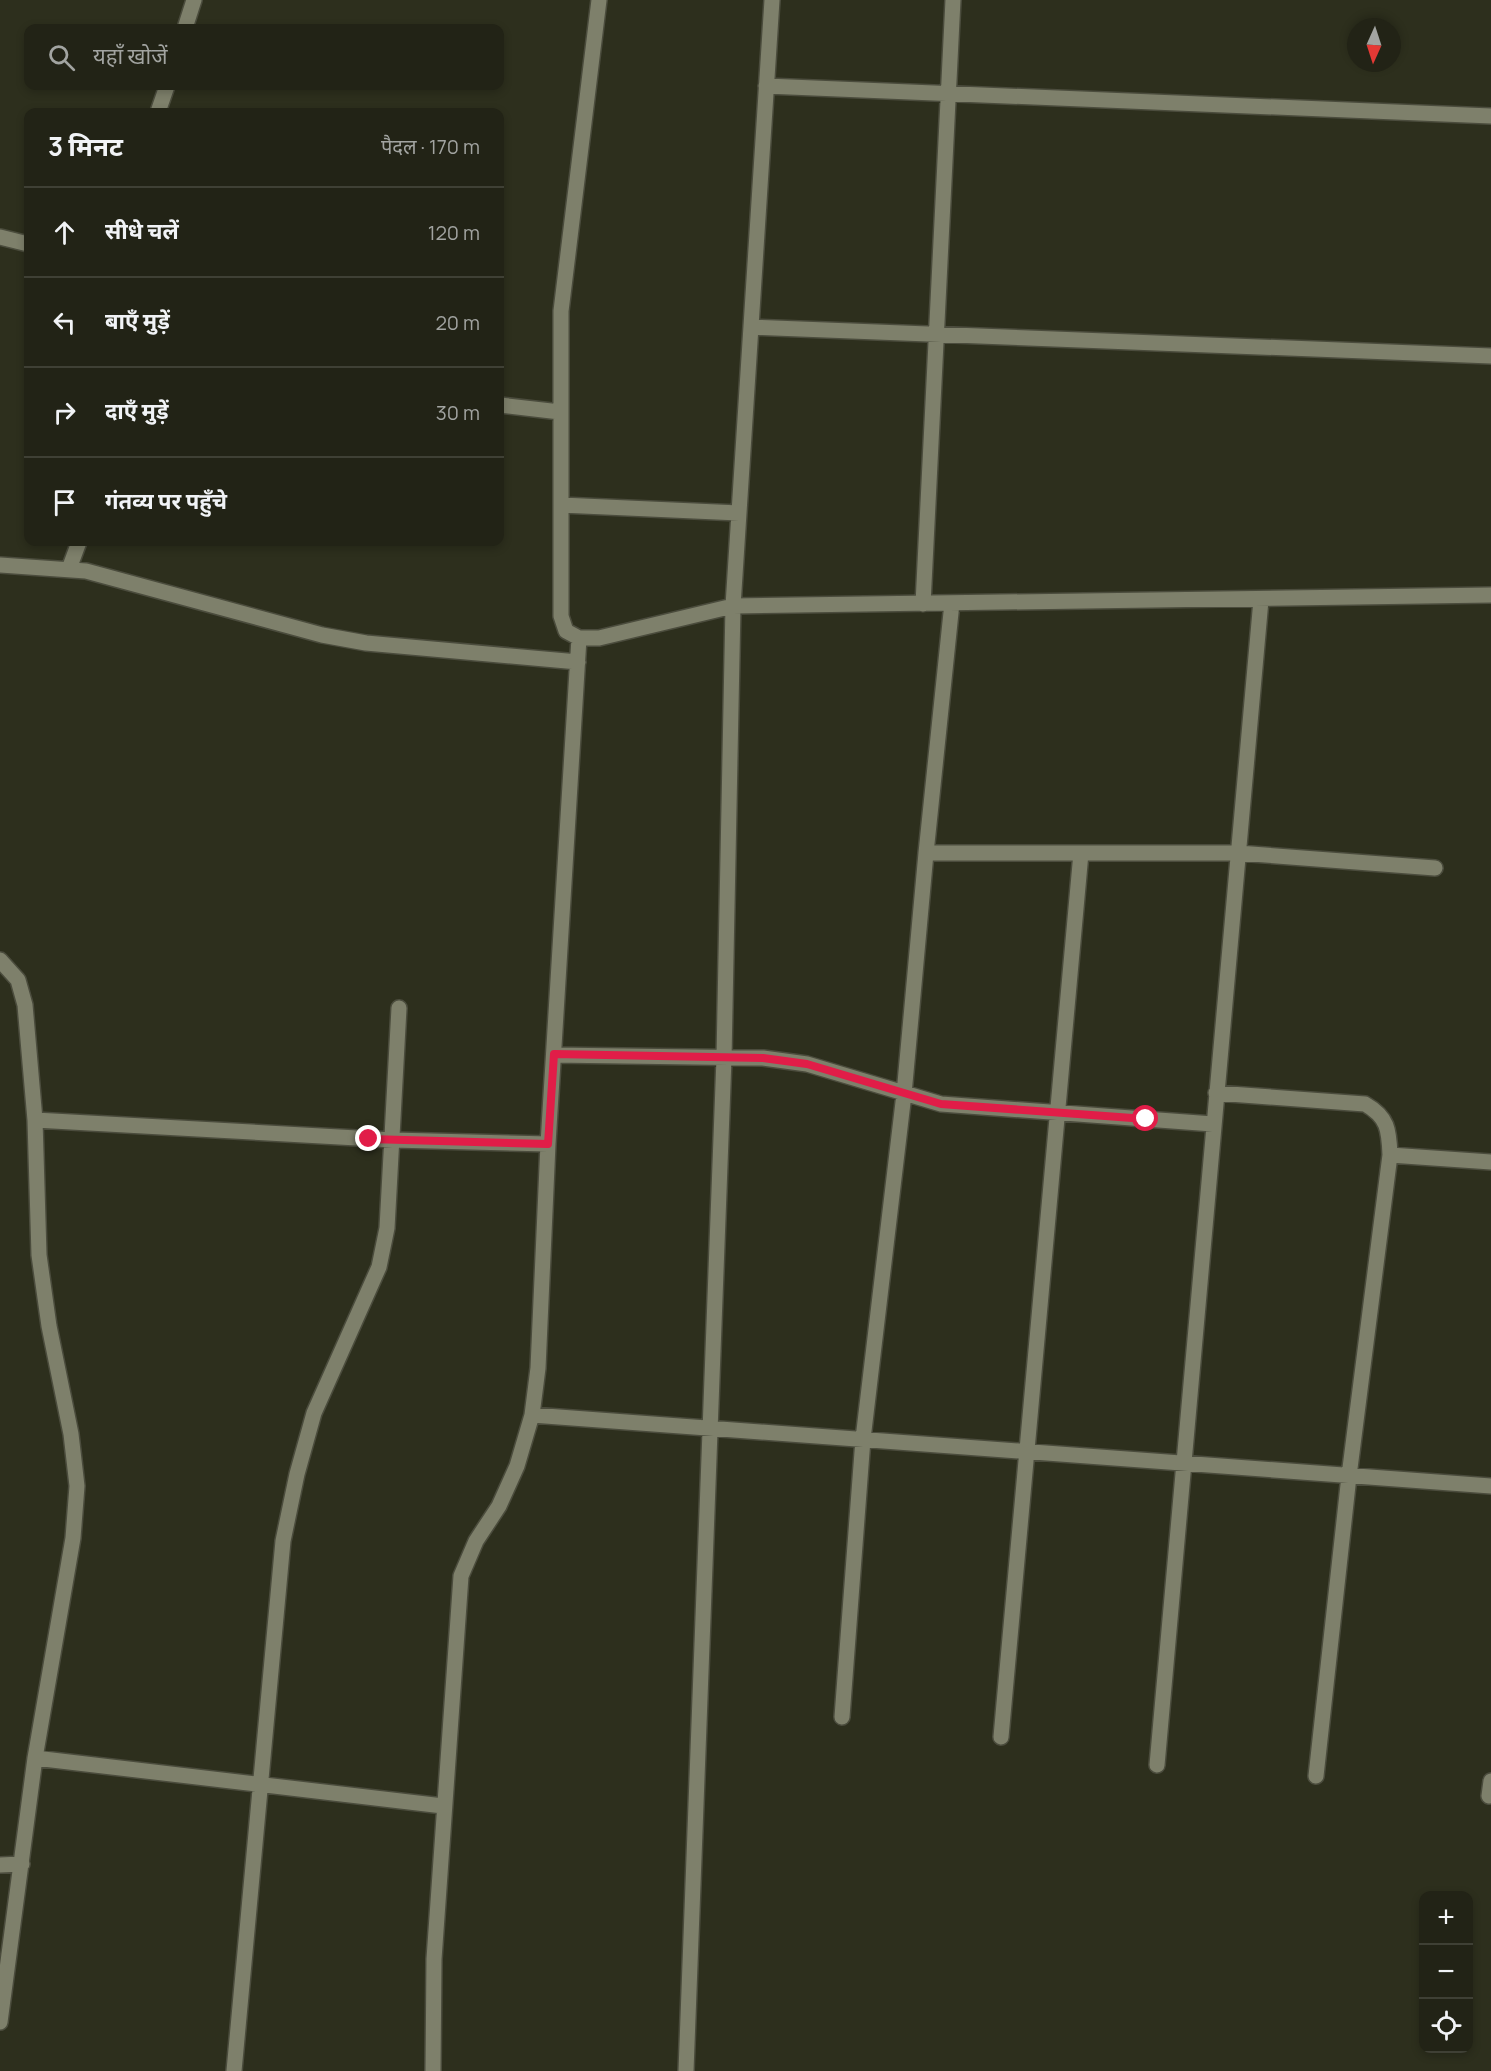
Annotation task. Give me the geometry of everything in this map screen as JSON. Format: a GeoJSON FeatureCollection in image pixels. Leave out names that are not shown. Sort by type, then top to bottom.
{"type":"FeatureCollection","features":[{"type":"Feature","properties":{"kind":"street"},"geometry":{"type":"LineString","coordinates":[[186,24],[194,0]]}},
{"type":"Feature","properties":{"kind":"street"},"geometry":{"type":"LineString","coordinates":[[599,0],[561,311],[561,616],[566,630],[579,638],[599,638],[733,606],[1491,595]]}},
{"type":"Feature","properties":{"kind":"street"},"geometry":{"type":"LineString","coordinates":[[686,2071],[724,1058],[733,606],[772,0]]}},
{"type":"Feature","properties":{"kind":"street"},"geometry":{"type":"LineString","coordinates":[[923,604],[953,0]]}},
{"type":"Feature","properties":{"kind":"street"},"geometry":{"type":"LineString","coordinates":[[766,86],[1491,116]]}},
{"type":"Feature","properties":{"kind":"street"},"geometry":{"type":"LineString","coordinates":[[159,108],[166,90]]}},
{"type":"Feature","properties":{"kind":"street"},"geometry":{"type":"LineString","coordinates":[[0,237],[24,243]]}},
{"type":"Feature","properties":{"kind":"street"},"geometry":{"type":"LineString","coordinates":[[751,327],[1491,356]]}},
{"type":"Feature","properties":{"kind":"street"},"geometry":{"type":"LineString","coordinates":[[504,405],[560,412]]}},
{"type":"Feature","properties":{"kind":"street"},"geometry":{"type":"LineString","coordinates":[[561,505],[739,513]]}},
{"type":"Feature","properties":{"kind":"street"},"geometry":{"type":"LineString","coordinates":[[69,569],[78,546]]}},
{"type":"Feature","properties":{"kind":"street"},"geometry":{"type":"LineString","coordinates":[[0,565],[69,569],[121,580],[322,635],[366,643],[578,662]]}},
{"type":"Feature","properties":{"kind":"street"},"geometry":{"type":"LineString","coordinates":[[1157,1765],[1182,1463],[1261,600]]}},
{"type":"Feature","properties":{"kind":"street"},"geometry":{"type":"LineString","coordinates":[[842,1717],[863,1439],[904,1094],[952,603]]}},
{"type":"Feature","properties":{"kind":"street"},"geometry":{"type":"LineString","coordinates":[[433,2071],[434,1959],[461,1576],[476,1541],[499,1506],[517,1466],[532,1415],[538,1368],[548,1144],[579,638]]}},
{"type":"Feature","properties":{"kind":"street"},"geometry":{"type":"LineString","coordinates":[[926,853],[1238,853],[1435,868]]}},
{"type":"Feature","properties":{"kind":"street"},"geometry":{"type":"LineString","coordinates":[[1001,1737],[1081,853]]}},
{"type":"Feature","properties":{"kind":"street"},"geometry":{"type":"LineString","coordinates":[[0,960],[18,980],[25,1005],[35,1120],[39,1255],[49,1326],[71,1434],[77,1486],[73,1538],[35,1758],[0,2022]]}},
{"type":"Feature","properties":{"kind":"street"},"geometry":{"type":"LineString","coordinates":[[234,2071],[283,1540],[297,1474],[314,1413],[379,1267],[387,1228],[399,1008]]}},
{"type":"Feature","properties":{"kind":"street"},"geometry":{"type":"LineString","coordinates":[[554,1054],[763,1058],[807,1064],[941,1104],[1213,1124]]}},
{"type":"Feature","properties":{"kind":"street"},"geometry":{"type":"LineString","coordinates":[[1216,1093],[1365,1104],[1381,1113],[1389,1134],[1390,1155],[1349,1476],[1316,1776]]}},
{"type":"Feature","properties":{"kind":"street"},"geometry":{"type":"LineString","coordinates":[[35,1120],[393,1140],[548,1144]]}},
{"type":"Feature","properties":{"kind":"street"},"geometry":{"type":"LineString","coordinates":[[1390,1155],[1491,1162]]}},
{"type":"Feature","properties":{"kind":"street"},"geometry":{"type":"LineString","coordinates":[[532,1415],[1491,1486]]}},
{"type":"Feature","properties":{"kind":"street"},"geometry":{"type":"LineString","coordinates":[[35,1758],[443,1806]]}},
{"type":"Feature","properties":{"kind":"street"},"geometry":{"type":"LineString","coordinates":[[0,1865],[22,1864]]}},
{"type":"Feature","properties":{"kind":"route"},"geometry":{"type":"LineString","coordinates":[[369,1139],[548,1144],[554,1054],[783,1060],[807,1064],[921,1100],[941,1104],[1146,1119]]}}]}
